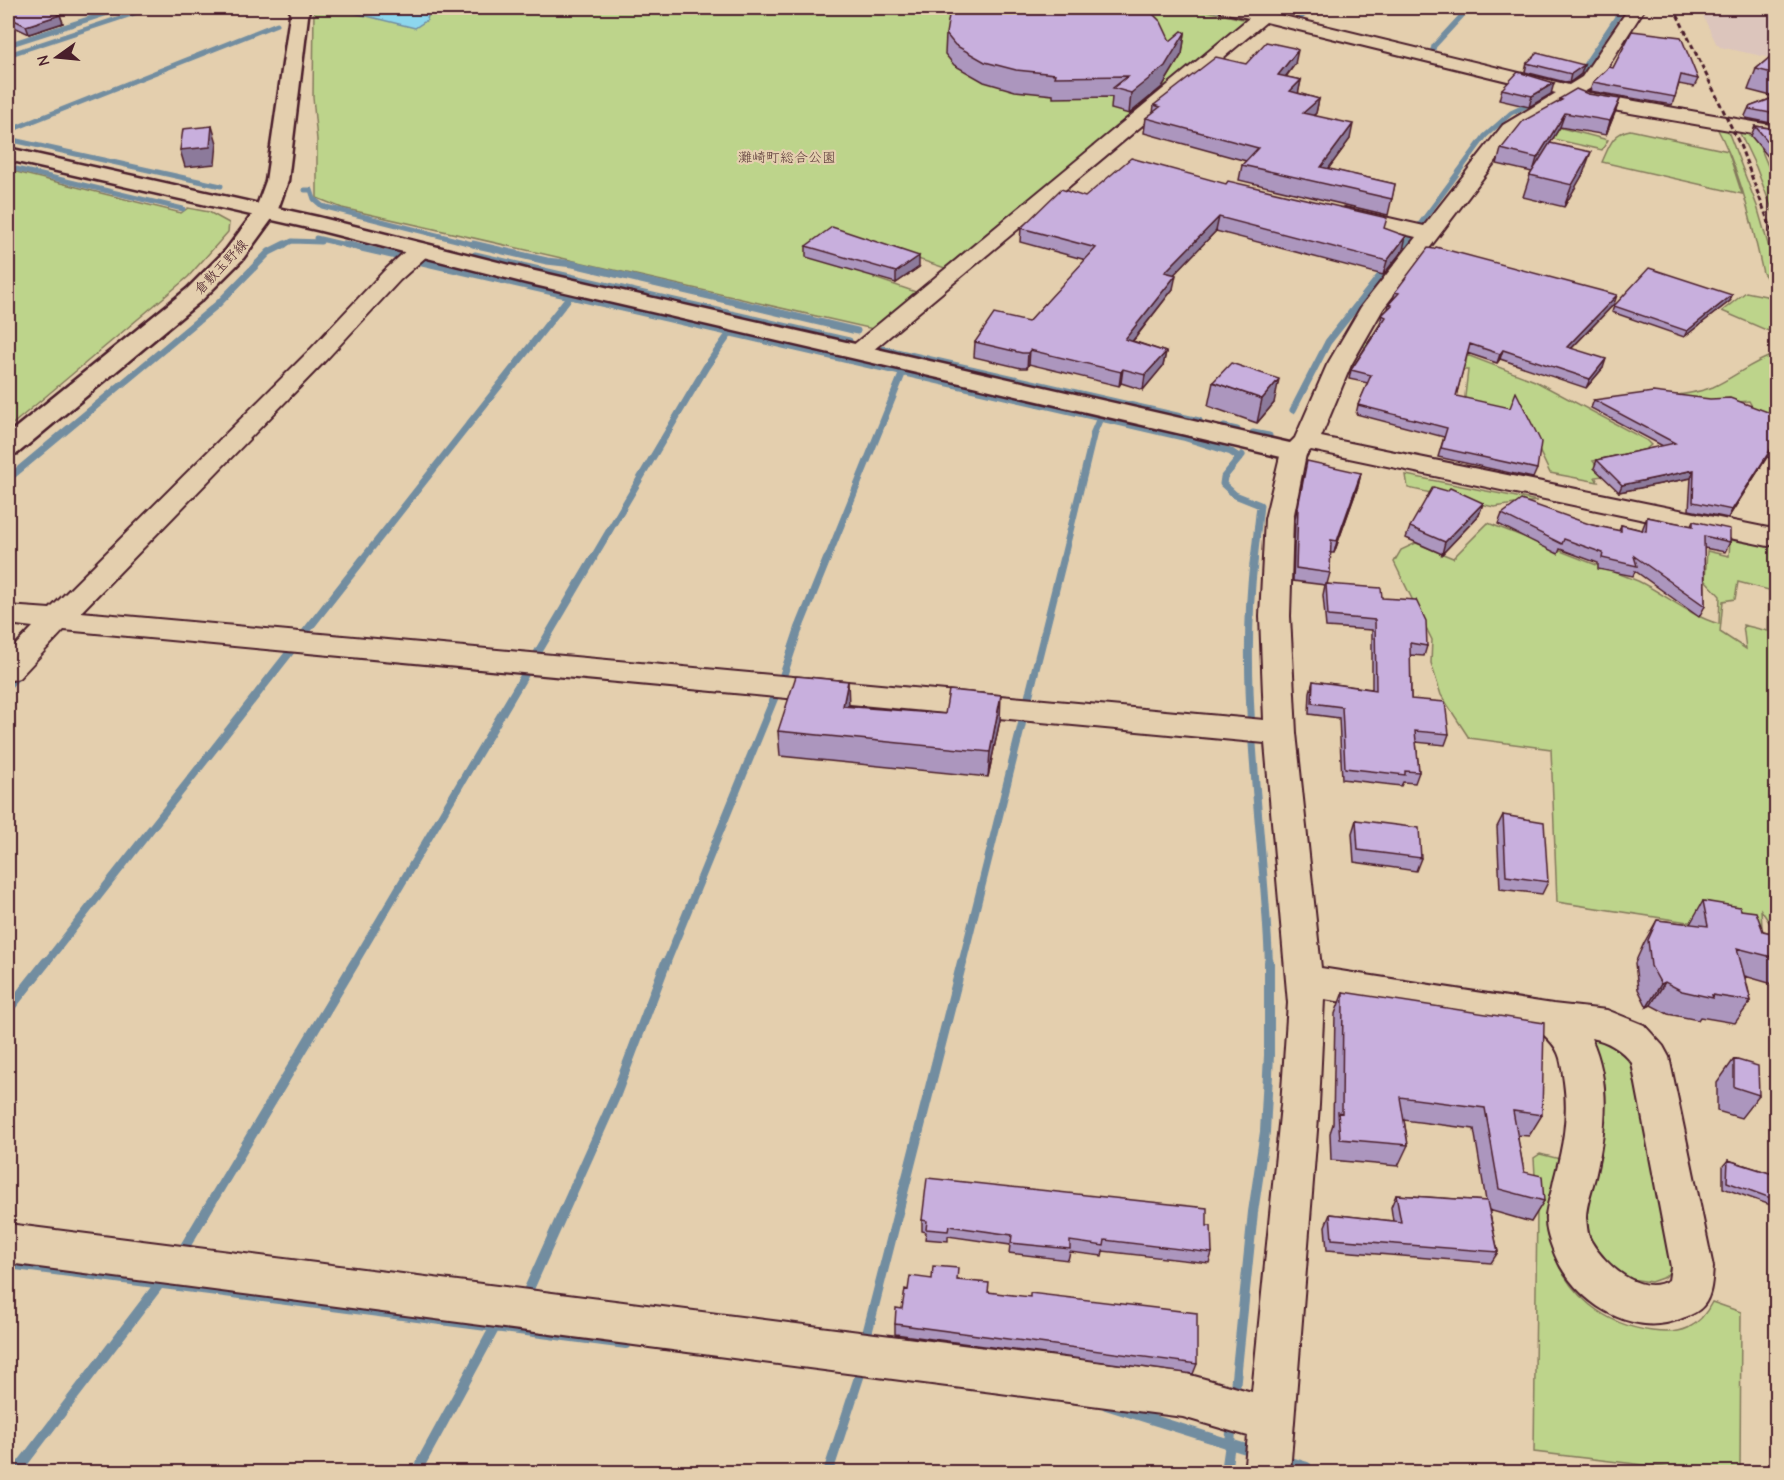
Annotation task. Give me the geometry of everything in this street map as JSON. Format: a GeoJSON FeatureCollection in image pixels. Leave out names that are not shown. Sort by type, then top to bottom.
{"type":"FeatureCollection","features":[{"type":"Feature","properties":{"kind":"street","name":"倉敷玉野線"},"geometry":{"type":"LineString","coordinates":[[8,447],[195,294],[234,255],[266,212],[277,181],[300,8]]}},
{"type":"Feature","properties":{"kind":"street"},"geometry":{"type":"LineString","coordinates":[[1227,8],[1528,79],[1560,88],[1584,99],[1776,132]]}},
{"type":"Feature","properties":{"kind":"street"},"geometry":{"type":"LineString","coordinates":[[1267,1473],[1245,1413],[1300,1105],[1306,1004],[1305,981],[1261,732],[1275,616],[1279,519],[1300,446],[1339,365],[1420,232],[1510,129],[1589,81],[1637,8]]}},
{"type":"Feature","properties":{"kind":"street"},"geometry":{"type":"LineString","coordinates":[[858,351],[1263,16]]}},
{"type":"Feature","properties":{"kind":"street"},"geometry":{"type":"LineString","coordinates":[[8,154],[266,212],[413,256],[1300,446],[1416,466],[1768,537],[1776,536]]}},
{"type":"Feature","properties":{"kind":"street"},"geometry":{"type":"LineString","coordinates":[[1096,155],[1118,160]]}},
{"type":"Feature","properties":{"kind":"street"},"geometry":{"type":"LineString","coordinates":[[1320,208],[1420,232]]}},
{"type":"Feature","properties":{"kind":"street"},"geometry":{"type":"LineString","coordinates":[[8,671],[218,453],[413,256]]}},
{"type":"Feature","properties":{"kind":"street"},"geometry":{"type":"LineString","coordinates":[[8,615],[1261,732]]}},
{"type":"Feature","properties":{"kind":"street"},"geometry":{"type":"LineString","coordinates":[[1305,981],[1553,1020],[1589,1022],[1622,1029],[1633,1036],[1650,1057],[1692,1267],[1689,1291],[1674,1301],[1651,1304],[1624,1299],[1599,1284],[1580,1264],[1569,1242],[1566,1218],[1587,1123],[1587,1103],[1578,1048],[1572,1036],[1553,1020]]}},
{"type":"Feature","properties":{"kind":"street"},"geometry":{"type":"LineString","coordinates":[[8,1244],[1183,1395],[1245,1413]]}},
{"type":"Feature","properties":{"kind":"shaded area"},"geometry":{"type":"Polygon","coordinates":[[[1719,8],[1776,8],[1776,59],[1720,47],[1702,14],[1720,13],[1722,9],[1719,8]]]}},
{"type":"Feature","properties":{"kind":"green space","name":"灘崎町総合公園"},"geometry":{"type":"Polygon","coordinates":[[[314,8],[1193,8],[1247,20],[945,268],[903,254],[874,278],[916,292],[873,329],[342,208],[317,198],[317,140],[313,97],[314,8]]]}},
{"type":"Feature","properties":{"kind":"green space"},"geometry":{"type":"Polygon","coordinates":[[[1534,121],[1608,140],[1602,150],[1518,131],[1534,121]]]}},
{"type":"Feature","properties":{"kind":"green space"},"geometry":{"type":"Polygon","coordinates":[[[1715,124],[1726,126],[1757,206],[1776,272],[1776,342],[1771,332],[1722,311],[1746,292],[1771,297],[1769,281],[1763,273],[1738,178],[1715,124]]]}},
{"type":"Feature","properties":{"kind":"green space"},"geometry":{"type":"Polygon","coordinates":[[[1737,127],[1753,130],[1776,185],[1776,220],[1756,167],[1737,127]]]}},
{"type":"Feature","properties":{"kind":"green space"},"geometry":{"type":"Polygon","coordinates":[[[1630,130],[1728,151],[1742,194],[1602,162],[1615,137],[1630,130]]]}},
{"type":"Feature","properties":{"kind":"green space"},"geometry":{"type":"Polygon","coordinates":[[[8,170],[181,213],[188,208],[209,212],[229,223],[228,232],[188,277],[8,428],[8,170]]]}},
{"type":"Feature","properties":{"kind":"green space"},"geometry":{"type":"Polygon","coordinates":[[[1365,341],[1466,363],[1467,355],[1535,381],[1646,440],[1651,445],[1631,455],[1593,461],[1604,476],[1595,477],[1598,482],[1550,473],[1535,442],[1511,408],[1505,413],[1464,405],[1468,370],[1457,370],[1362,346],[1365,341]]]}},
{"type":"Feature","properties":{"kind":"green space"},"geometry":{"type":"Polygon","coordinates":[[[1776,354],[1776,419],[1753,408],[1749,401],[1727,403],[1656,398],[1692,393],[1713,387],[1776,354]]]}},
{"type":"Feature","properties":{"kind":"green space"},"geometry":{"type":"Polygon","coordinates":[[[1406,475],[1537,501],[1494,507],[1408,488],[1406,475]]]}},
{"type":"Feature","properties":{"kind":"green space"},"geometry":{"type":"Polygon","coordinates":[[[1488,523],[1638,581],[1698,616],[1719,624],[1720,596],[1705,580],[1707,551],[1729,556],[1730,540],[1776,547],[1776,800],[1771,802],[1776,839],[1776,932],[1761,910],[1762,927],[1747,931],[1557,902],[1551,749],[1469,738],[1441,695],[1431,663],[1432,640],[1394,562],[1401,550],[1416,543],[1453,558],[1488,523]],[[1738,582],[1735,599],[1723,601],[1720,632],[1746,649],[1743,625],[1768,631],[1769,590],[1738,582]]]}},
{"type":"Feature","properties":{"kind":"green space"},"geometry":{"type":"Polygon","coordinates":[[[1582,1026],[1635,1054],[1674,1267],[1665,1277],[1651,1282],[1631,1279],[1611,1269],[1594,1250],[1581,1218],[1604,1130],[1605,1112],[1597,1072],[1582,1026]]]}},
{"type":"Feature","properties":{"kind":"green space"},"geometry":{"type":"Polygon","coordinates":[[[1540,1154],[1560,1159],[1546,1213],[1548,1238],[1567,1280],[1590,1305],[1604,1315],[1635,1328],[1663,1332],[1681,1330],[1695,1324],[1712,1302],[1741,1312],[1740,1472],[1703,1472],[1534,1452],[1537,1209],[1534,1158],[1540,1154]]]}},
{"type":"Feature","properties":{"kind":"water"},"geometry":{"type":"Polygon","coordinates":[[[334,8],[430,8],[427,20],[415,28],[334,8]]]}},
{"type":"Feature","properties":{"kind":"building"},"geometry":{"type":"Polygon","coordinates":[[[8,8],[44,8],[60,15],[26,26],[8,17],[8,8]]]}},
{"type":"Feature","properties":{"kind":"building"},"geometry":{"type":"Polygon","coordinates":[[[952,8],[1142,8],[1150,11],[1161,22],[1170,41],[1182,31],[1185,33],[1165,66],[1131,93],[1113,88],[1128,76],[1054,77],[1055,74],[1016,70],[985,62],[955,45],[946,34],[952,8]]]}},
{"type":"Feature","properties":{"kind":"building"},"geometry":{"type":"Polygon","coordinates":[[[1632,31],[1681,37],[1698,79],[1681,75],[1675,97],[1593,82],[1609,67],[1613,68],[1632,31]]]}},
{"type":"Feature","properties":{"kind":"building"},"geometry":{"type":"Polygon","coordinates":[[[1266,42],[1298,50],[1278,75],[1301,80],[1290,91],[1319,99],[1303,113],[1353,124],[1321,167],[1395,184],[1392,199],[1242,165],[1258,148],[1146,118],[1160,107],[1154,105],[1216,57],[1246,64],[1266,42]]]}},
{"type":"Feature","properties":{"kind":"building"},"geometry":{"type":"Polygon","coordinates":[[[1776,52],[1776,74],[1756,69],[1776,52]]]}},
{"type":"Feature","properties":{"kind":"building"},"geometry":{"type":"Polygon","coordinates":[[[1537,53],[1584,65],[1571,74],[1527,63],[1537,53]]]}},
{"type":"Feature","properties":{"kind":"building"},"geometry":{"type":"Polygon","coordinates":[[[1518,72],[1554,83],[1532,96],[1502,89],[1518,72]]]}},
{"type":"Feature","properties":{"kind":"building"},"geometry":{"type":"Polygon","coordinates":[[[1576,89],[1588,94],[1620,99],[1610,121],[1565,113],[1537,158],[1501,149],[1523,121],[1562,100],[1559,99],[1576,89]]]}},
{"type":"Feature","properties":{"kind":"building"},"geometry":{"type":"Polygon","coordinates":[[[1776,97],[1776,114],[1749,109],[1749,107],[1776,97]]]}},
{"type":"Feature","properties":{"kind":"building"},"geometry":{"type":"Polygon","coordinates":[[[212,126],[210,147],[180,150],[183,129],[212,126]]]}},
{"type":"Feature","properties":{"kind":"building"},"geometry":{"type":"Polygon","coordinates":[[[1755,126],[1776,129],[1776,151],[1755,126]]]}},
{"type":"Feature","properties":{"kind":"building"},"geometry":{"type":"Polygon","coordinates":[[[1550,143],[1591,152],[1572,185],[1530,175],[1550,143]]]}},
{"type":"Feature","properties":{"kind":"building"},"geometry":{"type":"Polygon","coordinates":[[[1131,158],[1226,184],[1228,181],[1387,218],[1384,228],[1406,236],[1387,261],[1219,217],[1165,272],[1176,275],[1125,339],[1166,352],[1145,375],[1123,369],[1121,372],[1030,350],[1028,353],[1022,353],[975,342],[994,314],[1028,322],[1096,248],[1021,228],[1061,189],[1085,197],[1131,158]]]}},
{"type":"Feature","properties":{"kind":"building"},"geometry":{"type":"Polygon","coordinates":[[[832,227],[919,256],[896,272],[806,246],[832,227]]]}},
{"type":"Feature","properties":{"kind":"building"},"geometry":{"type":"Polygon","coordinates":[[[1436,247],[1617,295],[1567,347],[1606,359],[1590,379],[1503,350],[1500,354],[1470,344],[1456,396],[1510,408],[1516,392],[1541,442],[1537,469],[1441,448],[1447,428],[1358,405],[1371,375],[1351,370],[1386,317],[1382,315],[1399,293],[1395,292],[1428,248],[1436,247]]]}},
{"type":"Feature","properties":{"kind":"building"},"geometry":{"type":"Polygon","coordinates":[[[1649,268],[1732,295],[1687,331],[1614,306],[1649,268]]]}},
{"type":"Feature","properties":{"kind":"building"},"geometry":{"type":"Polygon","coordinates":[[[1231,363],[1279,379],[1262,399],[1213,382],[1231,363]]]}},
{"type":"Feature","properties":{"kind":"building"},"geometry":{"type":"Polygon","coordinates":[[[1653,392],[1710,399],[1730,398],[1776,415],[1776,451],[1771,449],[1732,510],[1693,502],[1694,470],[1622,485],[1597,460],[1675,443],[1594,400],[1653,392]]]}},
{"type":"Feature","properties":{"kind":"building"},"geometry":{"type":"Polygon","coordinates":[[[1307,461],[1361,473],[1337,541],[1331,540],[1330,573],[1296,568],[1298,507],[1307,461]]]}},
{"type":"Feature","properties":{"kind":"building"},"geometry":{"type":"Polygon","coordinates":[[[1433,487],[1447,491],[1450,488],[1483,503],[1445,542],[1410,527],[1433,487]]]}},
{"type":"Feature","properties":{"kind":"building"},"geometry":{"type":"Polygon","coordinates":[[[1521,500],[1592,525],[1621,531],[1621,525],[1646,531],[1647,517],[1693,526],[1693,521],[1730,529],[1730,542],[1704,536],[1705,606],[1634,556],[1637,566],[1602,558],[1603,553],[1564,539],[1562,544],[1502,514],[1521,500]]]}},
{"type":"Feature","properties":{"kind":"building"},"geometry":{"type":"Polygon","coordinates":[[[1326,584],[1381,588],[1382,598],[1416,600],[1426,621],[1427,646],[1410,643],[1411,699],[1445,702],[1449,734],[1415,731],[1419,772],[1405,771],[1405,775],[1345,768],[1342,707],[1312,703],[1313,681],[1376,690],[1375,620],[1328,616],[1326,584]]]}},
{"type":"Feature","properties":{"kind":"building"},"geometry":{"type":"Polygon","coordinates":[[[796,676],[848,681],[843,706],[945,714],[949,690],[1001,695],[990,752],[778,731],[796,676]]]}},
{"type":"Feature","properties":{"kind":"building"},"geometry":{"type":"Polygon","coordinates":[[[1503,815],[1544,822],[1548,882],[1506,876],[1503,815]]]}},
{"type":"Feature","properties":{"kind":"building"},"geometry":{"type":"Polygon","coordinates":[[[1356,820],[1419,828],[1421,858],[1358,850],[1356,820]]]}},
{"type":"Feature","properties":{"kind":"building"},"geometry":{"type":"Polygon","coordinates":[[[1703,901],[1756,912],[1763,931],[1776,934],[1776,958],[1737,948],[1751,1001],[1712,995],[1713,998],[1682,991],[1665,982],[1661,984],[1651,966],[1648,940],[1657,920],[1708,926],[1703,901]]]}},
{"type":"Feature","properties":{"kind":"building"},"geometry":{"type":"Polygon","coordinates":[[[1343,992],[1544,1023],[1542,1115],[1513,1111],[1524,1172],[1542,1176],[1544,1201],[1499,1189],[1485,1108],[1400,1097],[1408,1145],[1340,1139],[1338,1112],[1342,1113],[1343,992]]]}},
{"type":"Feature","properties":{"kind":"building"},"geometry":{"type":"Polygon","coordinates":[[[1734,1059],[1758,1066],[1759,1095],[1734,1087],[1734,1059]]]}},
{"type":"Feature","properties":{"kind":"building"},"geometry":{"type":"Polygon","coordinates":[[[1728,1160],[1776,1175],[1776,1200],[1727,1182],[1728,1160]]]}},
{"type":"Feature","properties":{"kind":"building"},"geometry":{"type":"Polygon","coordinates":[[[927,1178],[1207,1208],[1207,1226],[1211,1226],[1212,1253],[1105,1240],[1104,1246],[1070,1241],[1070,1249],[1011,1243],[1012,1235],[949,1226],[948,1231],[926,1229],[927,1221],[922,1220],[927,1178]]]}},
{"type":"Feature","properties":{"kind":"building"},"geometry":{"type":"Polygon","coordinates":[[[1396,1195],[1487,1201],[1498,1252],[1332,1239],[1330,1214],[1401,1222],[1396,1195]]]}},
{"type":"Feature","properties":{"kind":"building"},"geometry":{"type":"Polygon","coordinates":[[[933,1266],[958,1268],[957,1280],[989,1283],[988,1292],[1030,1297],[1030,1293],[1197,1313],[1197,1364],[895,1324],[896,1308],[902,1309],[910,1276],[932,1279],[933,1266]]]}},
{"type":"Feature","properties":{"kind":"waterway"},"geometry":{"type":"LineString","coordinates":[[8,45],[123,8]]}},
{"type":"Feature","properties":{"kind":"waterway"},"geometry":{"type":"LineString","coordinates":[[8,55],[150,8]]}},
{"type":"Feature","properties":{"kind":"waterway"},"geometry":{"type":"LineString","coordinates":[[1211,8],[1228,12]]}},
{"type":"Feature","properties":{"kind":"waterway"},"geometry":{"type":"LineString","coordinates":[[1297,20],[1313,8]]}},
{"type":"Feature","properties":{"kind":"waterway"},"geometry":{"type":"LineString","coordinates":[[1432,53],[1434,46],[1469,8]]}},
{"type":"Feature","properties":{"kind":"waterway"},"geometry":{"type":"LineString","coordinates":[[1570,83],[1577,77],[1623,8]]}},
{"type":"Feature","properties":{"kind":"waterway"},"geometry":{"type":"LineString","coordinates":[[8,131],[277,24]]}},
{"type":"Feature","properties":{"kind":"waterway"},"geometry":{"type":"LineString","coordinates":[[1404,246],[1485,136],[1511,113],[1547,96]]}},
{"type":"Feature","properties":{"kind":"waterway"},"geometry":{"type":"LineString","coordinates":[[8,139],[221,186]]}},
{"type":"Feature","properties":{"kind":"waterway"},"geometry":{"type":"LineString","coordinates":[[8,167],[183,209]]}},
{"type":"Feature","properties":{"kind":"waterway"},"geometry":{"type":"LineString","coordinates":[[305,190],[311,190],[314,199],[322,206],[480,246]]}},
{"type":"Feature","properties":{"kind":"waterway"},"geometry":{"type":"LineString","coordinates":[[316,238],[350,246]]}},
{"type":"Feature","properties":{"kind":"waterway"},"geometry":{"type":"LineString","coordinates":[[282,246],[292,241],[321,242]]}},
{"type":"Feature","properties":{"kind":"waterway"},"geometry":{"type":"LineString","coordinates":[[8,479],[218,304],[269,252],[285,244]]}},
{"type":"Feature","properties":{"kind":"waterway"},"geometry":{"type":"LineString","coordinates":[[344,244],[903,373]]}},
{"type":"Feature","properties":{"kind":"waterway"},"geometry":{"type":"LineString","coordinates":[[473,244],[547,261],[573,264],[857,331]]}},
{"type":"Feature","properties":{"kind":"waterway"},"geometry":{"type":"LineString","coordinates":[[1398,254],[1405,244]]}},
{"type":"Feature","properties":{"kind":"waterway"},"geometry":{"type":"LineString","coordinates":[[475,255],[849,341]]}},
{"type":"Feature","properties":{"kind":"waterway"},"geometry":{"type":"LineString","coordinates":[[1293,410],[1328,342],[1388,266]]}},
{"type":"Feature","properties":{"kind":"waterway"},"geometry":{"type":"LineString","coordinates":[[362,560],[570,296]]}},
{"type":"Feature","properties":{"kind":"waterway"},"geometry":{"type":"LineString","coordinates":[[592,560],[706,367],[730,333]]}},
{"type":"Feature","properties":{"kind":"waterway"},"geometry":{"type":"LineString","coordinates":[[883,349],[1199,421]]}},
{"type":"Feature","properties":{"kind":"waterway"},"geometry":{"type":"LineString","coordinates":[[827,560],[903,373]]}},
{"type":"Feature","properties":{"kind":"waterway"},"geometry":{"type":"LineString","coordinates":[[903,373],[1183,437],[1231,452],[1240,458]]}},
{"type":"Feature","properties":{"kind":"waterway"},"geometry":{"type":"LineString","coordinates":[[1063,560],[1094,432],[1100,418]]}},
{"type":"Feature","properties":{"kind":"waterway"},"geometry":{"type":"LineString","coordinates":[[1224,427],[1237,430]]}},
{"type":"Feature","properties":{"kind":"waterway"},"geometry":{"type":"LineString","coordinates":[[1253,433],[1269,436]]}},
{"type":"Feature","properties":{"kind":"waterway"},"geometry":{"type":"LineString","coordinates":[[1240,458],[1224,477],[1223,484],[1235,495],[1260,505],[1254,560]]}},
{"type":"Feature","properties":{"kind":"waterway"},"geometry":{"type":"LineString","coordinates":[[45,964],[363,559]]}},
{"type":"Feature","properties":{"kind":"waterway"},"geometry":{"type":"LineString","coordinates":[[354,964],[593,559]]}},
{"type":"Feature","properties":{"kind":"waterway"},"geometry":{"type":"LineString","coordinates":[[666,964],[782,679],[799,628],[827,559]]}},
{"type":"Feature","properties":{"kind":"waterway"},"geometry":{"type":"LineString","coordinates":[[962,964],[1063,559]]}},
{"type":"Feature","properties":{"kind":"waterway"},"geometry":{"type":"LineString","coordinates":[[1254,559],[1250,609],[1250,710],[1269,964]]}},
{"type":"Feature","properties":{"kind":"waterway"},"geometry":{"type":"LineString","coordinates":[[8,685],[20,673]]}},
{"type":"Feature","properties":{"kind":"waterway"},"geometry":{"type":"LineString","coordinates":[[8,1010],[46,962]]}},
{"type":"Feature","properties":{"kind":"waterway"},"geometry":{"type":"LineString","coordinates":[[184,1248],[355,962]]}},
{"type":"Feature","properties":{"kind":"waterway"},"geometry":{"type":"LineString","coordinates":[[528,1291],[615,1097],[666,962]]}},
{"type":"Feature","properties":{"kind":"waterway"},"geometry":{"type":"LineString","coordinates":[[868,1330],[962,962]]}},
{"type":"Feature","properties":{"kind":"waterway"},"geometry":{"type":"LineString","coordinates":[[1234,1398],[1253,1212],[1265,1132],[1269,1055],[1269,964]]}},
{"type":"Feature","properties":{"kind":"waterway"},"geometry":{"type":"LineString","coordinates":[[8,1264],[160,1284]]}},
{"type":"Feature","properties":{"kind":"waterway"},"geometry":{"type":"LineString","coordinates":[[16,1472],[160,1284]]}},
{"type":"Feature","properties":{"kind":"waterway"},"geometry":{"type":"LineString","coordinates":[[160,1284],[495,1327]]}},
{"type":"Feature","properties":{"kind":"waterway"},"geometry":{"type":"LineString","coordinates":[[416,1472],[495,1327]]}},
{"type":"Feature","properties":{"kind":"waterway"},"geometry":{"type":"LineString","coordinates":[[495,1327],[626,1344]]}},
{"type":"Feature","properties":{"kind":"waterway"},"geometry":{"type":"LineString","coordinates":[[828,1472],[862,1368]]}},
{"type":"Feature","properties":{"kind":"waterway"},"geometry":{"type":"LineString","coordinates":[[1106,1405],[1230,1444]]}},
{"type":"Feature","properties":{"kind":"waterway"},"geometry":{"type":"LineString","coordinates":[[1230,1444],[1232,1420]]}},
{"type":"Feature","properties":{"kind":"waterway"},"geometry":{"type":"LineString","coordinates":[[1226,1472],[1230,1444]]}},
{"type":"Feature","properties":{"kind":"waterway"},"geometry":{"type":"LineString","coordinates":[[1230,1444],[1246,1449]]}},
{"type":"Feature","properties":{"kind":"waterway"},"geometry":{"type":"LineString","coordinates":[[1294,1463],[1307,1467],[1308,1472]]}},
{"type":"Feature","properties":{"kind":"railway"},"geometry":{"type":"LineString","coordinates":[[1674,8],[1740,145],[1776,242]]}}]}
